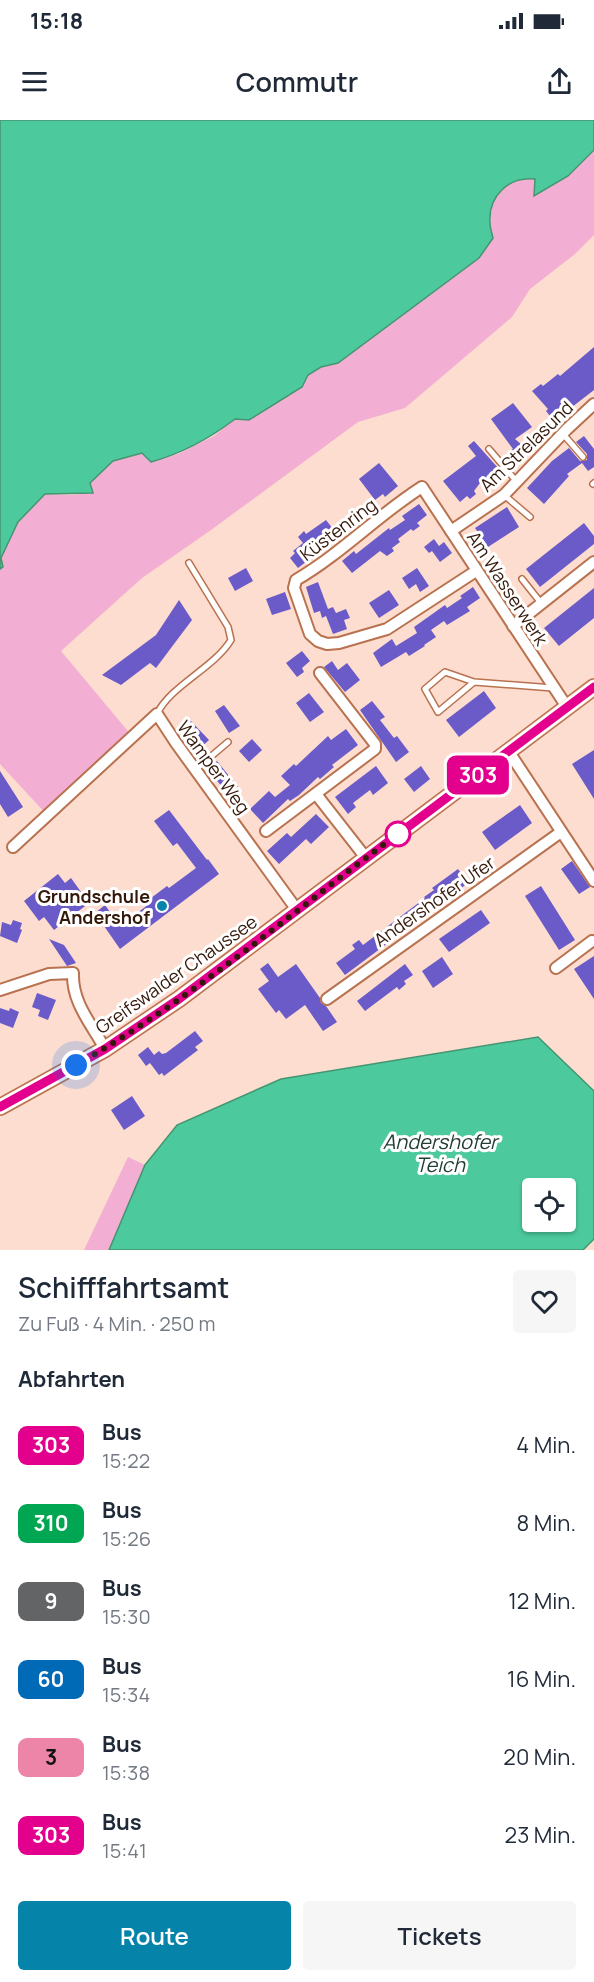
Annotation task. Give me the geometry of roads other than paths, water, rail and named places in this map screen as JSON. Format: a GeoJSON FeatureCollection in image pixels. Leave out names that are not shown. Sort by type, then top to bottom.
{"type":"FeatureCollection","features":[{"type":"Feature","properties":{"kind":"main road","name":"Greifswalder Chaussee"},"geometry":{"type":"LineString","coordinates":[[0,1107],[105,1049],[179,999],[594,687]]}},
{"type":"Feature","properties":{"kind":"street","name":"Am Strelasund"},"geometry":{"type":"LineString","coordinates":[[451,531],[504,495],[594,405]]}},
{"type":"Feature","properties":{"kind":"street","name":"Am Wasserwerk"},"geometry":{"type":"LineString","coordinates":[[422,488],[567,707]]}},
{"type":"Feature","properties":{"kind":"street","name":"Küstenring"},"geometry":{"type":"LineString","coordinates":[[422,488],[404,499],[320,566],[297,580],[294,588],[310,634],[318,641],[327,644],[339,643],[387,629],[476,571]]}},
{"type":"Feature","properties":{"kind":"street"},"geometry":{"type":"LineString","coordinates":[[513,626],[594,562]]}},
{"type":"Feature","properties":{"kind":"street"},"geometry":{"type":"LineString","coordinates":[[266,831],[375,749],[375,744],[320,673]]}},
{"type":"Feature","properties":{"kind":"street","name":"Wamper Weg"},"geometry":{"type":"LineString","coordinates":[[13,847],[157,714],[297,910]]}},
{"type":"Feature","properties":{"kind":"street"},"geometry":{"type":"LineString","coordinates":[[509,752],[594,881]]}},
{"type":"Feature","properties":{"kind":"street"},"geometry":{"type":"LineString","coordinates":[[316,794],[366,858]]}},
{"type":"Feature","properties":{"kind":"street","name":"Andershofer Ufer"},"geometry":{"type":"LineString","coordinates":[[327,999],[561,832]]}},
{"type":"Feature","properties":{"kind":"street"},"geometry":{"type":"LineString","coordinates":[[556,968],[593,942]]}},
{"type":"Feature","properties":{"kind":"street"},"geometry":{"type":"LineString","coordinates":[[0,990],[49,974],[73,973],[73,991],[78,1003],[105,1049]]}},
{"type":"Feature","properties":{"kind":"lane"},"geometry":{"type":"LineString","coordinates":[[563,434],[583,457]]}},
{"type":"Feature","properties":{"kind":"lane"},"geometry":{"type":"LineString","coordinates":[[489,449],[517,482]]}},
{"type":"Feature","properties":{"kind":"lane"},"geometry":{"type":"LineString","coordinates":[[504,495],[530,517]]}},
{"type":"Feature","properties":{"kind":"lane"},"geometry":{"type":"LineString","coordinates":[[157,714],[165,701],[194,677],[231,640],[228,627],[189,563]]}},
{"type":"Feature","properties":{"kind":"lane"},"geometry":{"type":"LineString","coordinates":[[522,579],[541,603]]}},
{"type":"Feature","properties":{"kind":"lane"},"geometry":{"type":"LineString","coordinates":[[474,682],[438,712],[425,689],[445,672],[474,682],[553,688]]}},
{"type":"Feature","properties":{"kind":"lane"},"geometry":{"type":"LineString","coordinates":[[195,770],[228,742]]}},
{"type":"Feature","properties":{"kind":"water"},"geometry":{"type":"Polygon","coordinates":[[[0,120],[594,120],[594,150],[568,176],[534,196],[535,179],[509,184],[497,196],[493,204],[490,225],[493,238],[479,258],[338,363],[321,367],[308,375],[302,387],[249,420],[235,419],[185,450],[151,462],[142,453],[113,461],[90,483],[93,493],[45,494],[18,522],[1,558],[3,567],[0,569],[0,120]]]}},
{"type":"Feature","properties":{"kind":"water","name":"Andershofer Teich"},"geometry":{"type":"Polygon","coordinates":[[[538,1037],[594,1091],[594,1239],[583,1250],[109,1250],[145,1165],[177,1125],[281,1079],[538,1037]]]}},
{"type":"Feature","properties":{"kind":"place","name":"Grundschule Andershof"},"geometry":{"type":"Point","coordinates":[162,906]}}]}
